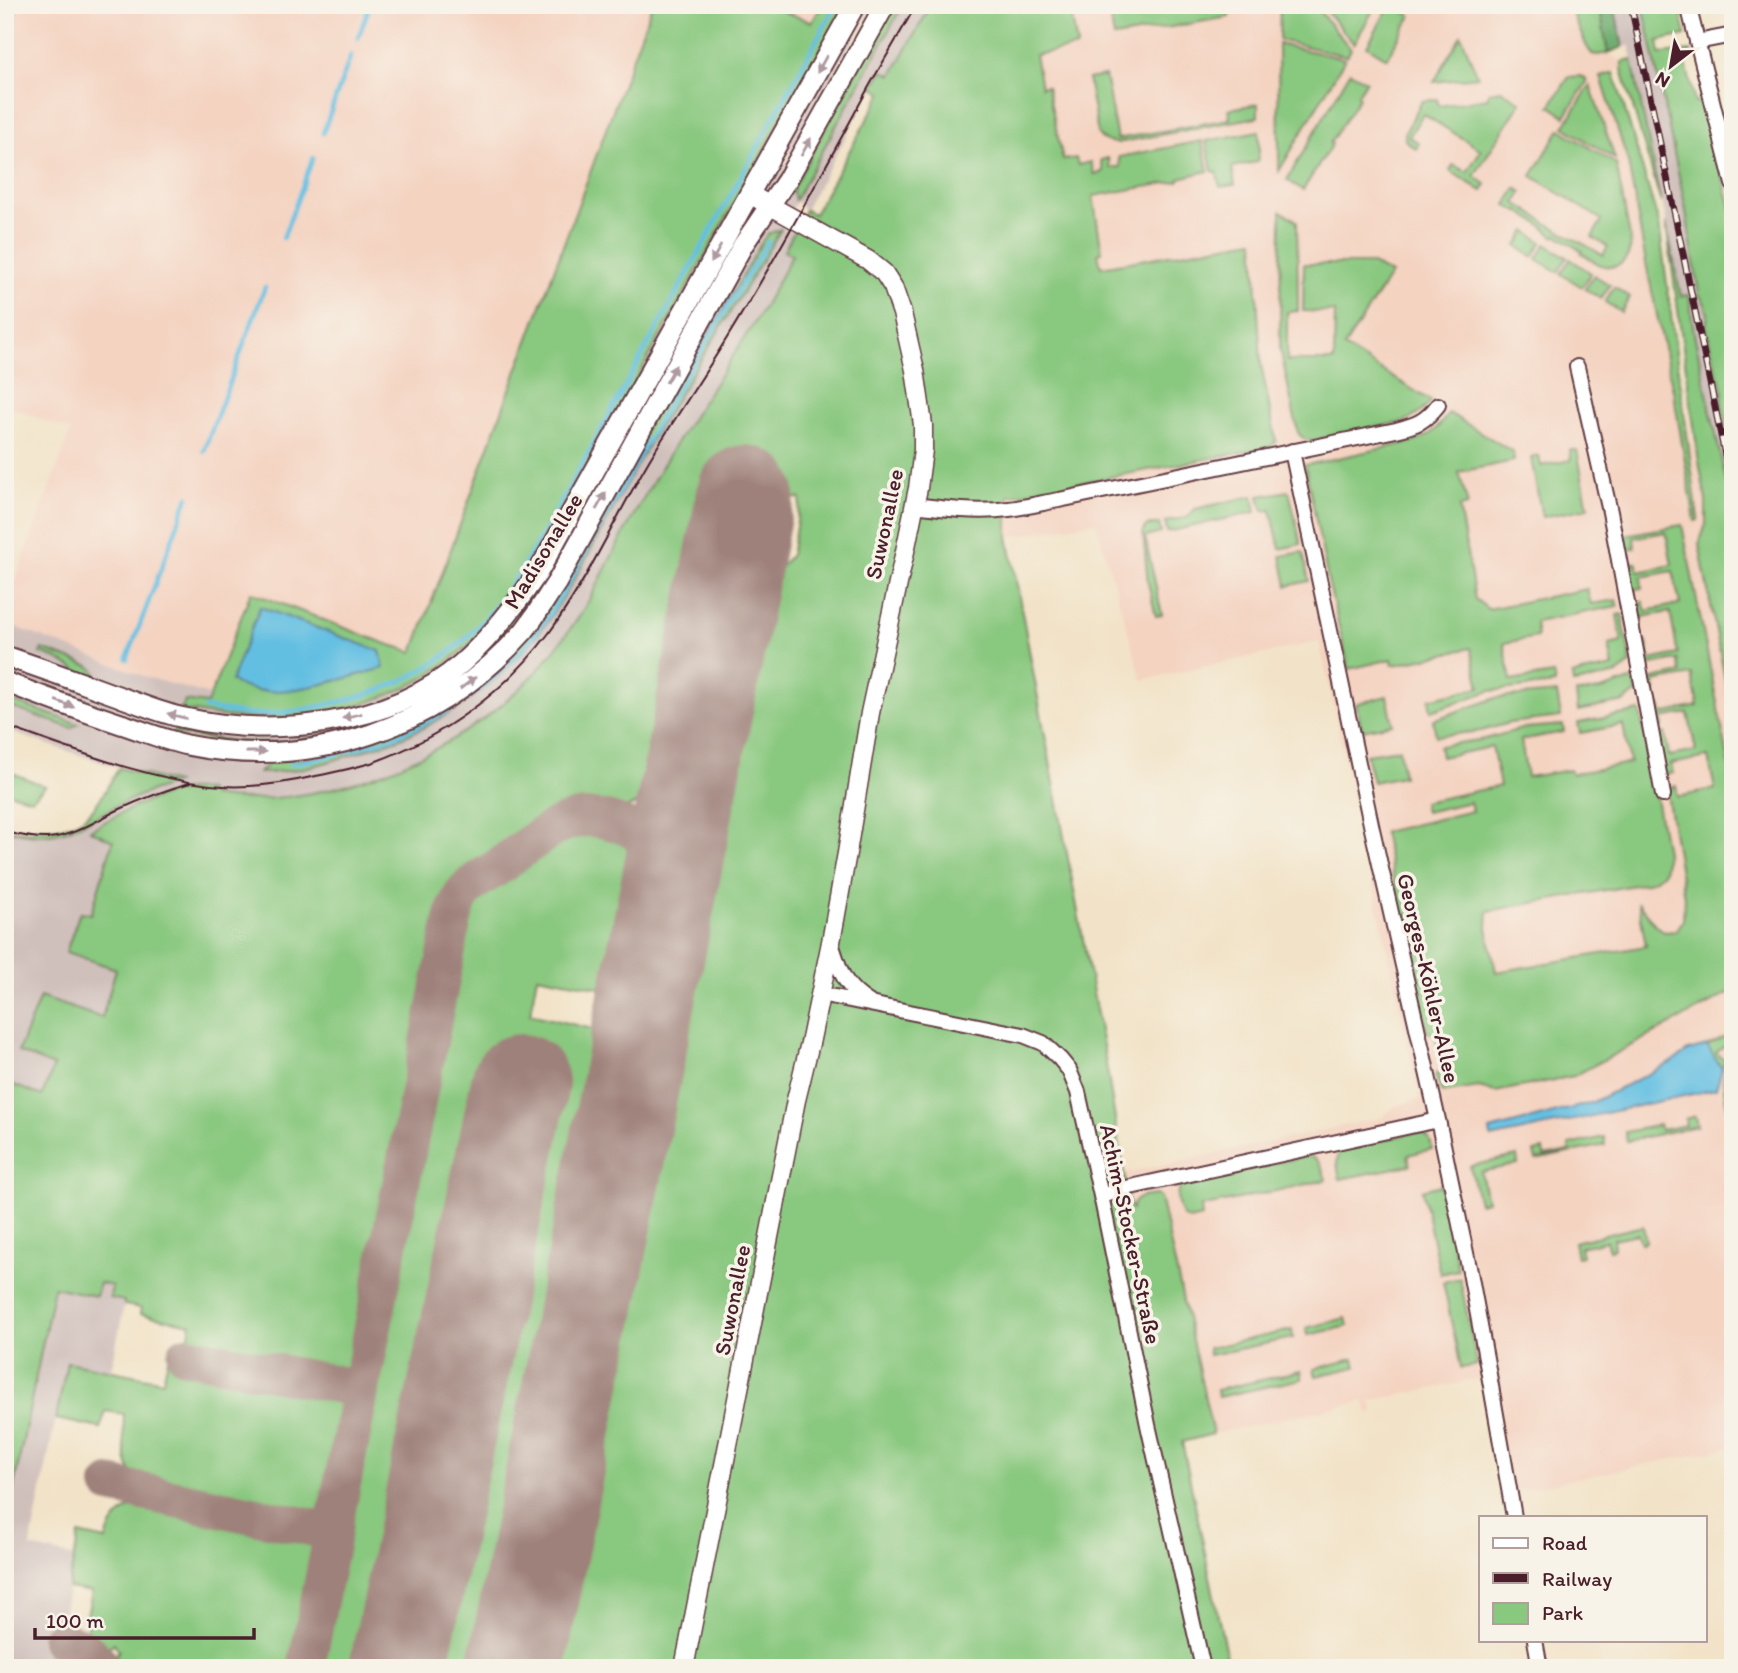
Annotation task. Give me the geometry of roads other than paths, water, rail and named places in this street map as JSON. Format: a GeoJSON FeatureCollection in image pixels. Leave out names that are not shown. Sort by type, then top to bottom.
{"type":"FeatureCollection","features":[{"type":"Feature","properties":{"kind":"main road","name":"Madisonallee"},"geometry":{"type":"LineString","coordinates":[[5,656],[173,715],[253,728],[333,720],[378,709],[420,692],[461,664],[515,607],[537,574],[855,5]]}},
{"type":"Feature","properties":{"kind":"main road","name":"Madisonallee"},"geometry":{"type":"LineString","coordinates":[[5,682],[159,738],[188,746],[242,752],[314,749],[360,738],[402,723],[468,683],[524,630],[557,582],[743,245],[787,180],[885,5]]}},
{"type":"Feature","properties":{"kind":"street"},"geometry":{"type":"LineString","coordinates":[[1688,5],[1733,184]]}},
{"type":"Feature","properties":{"kind":"street"},"geometry":{"type":"LineString","coordinates":[[1697,42],[1733,35]]}},
{"type":"Feature","properties":{"kind":"street","name":"Suwonallee"},"geometry":{"type":"LineString","coordinates":[[684,1668],[796,1101],[831,942],[870,713],[923,450],[923,425],[912,352],[893,287],[884,273],[868,260],[749,194]]}},
{"type":"Feature","properties":{"kind":"street"},"geometry":{"type":"LineString","coordinates":[[1577,367],[1610,512],[1663,794]]}},
{"type":"Feature","properties":{"kind":"street"},"geometry":{"type":"LineString","coordinates":[[914,505],[957,510],[1006,510],[1059,500],[1418,424],[1429,417],[1438,405]]}},
{"type":"Feature","properties":{"kind":"street","name":"Georges-Köhler-Allee"},"geometry":{"type":"LineString","coordinates":[[1292,451],[1438,1120],[1475,1301],[1514,1516]]}},
{"type":"Feature","properties":{"kind":"street","name":"Suwonallee"},"geometry":{"type":"LineString","coordinates":[[831,942],[843,977],[857,993],[877,1007]]}},
{"type":"Feature","properties":{"kind":"street","name":"Achim-Stocker-Straße"},"geometry":{"type":"LineString","coordinates":[[820,994],[1033,1038],[1048,1047],[1069,1070],[1078,1092],[1102,1196],[1147,1424],[1203,1668]]}},
{"type":"Feature","properties":{"kind":"street"},"geometry":{"type":"LineString","coordinates":[[1102,1196],[1126,1188],[1438,1120]]}},
{"type":"Feature","properties":{"kind":"street"},"geometry":{"type":"LineString","coordinates":[[1535,1642],[1540,1668]]}},
{"type":"Feature","properties":{"kind":"water"},"geometry":{"type":"Polygon","coordinates":[[[260,607],[380,651],[384,668],[299,689],[265,691],[238,685],[231,681],[260,607]]]}},
{"type":"Feature","properties":{"kind":"water"},"geometry":{"type":"Polygon","coordinates":[[[1707,1046],[1722,1069],[1716,1089],[1491,1138],[1490,1130],[1591,1103],[1672,1062],[1688,1051],[1707,1046]]]}},
{"type":"Feature","properties":{"kind":"waterway"},"geometry":{"type":"LineString","coordinates":[[358,38],[370,5]]}},
{"type":"Feature","properties":{"kind":"waterway"},"geometry":{"type":"LineString","coordinates":[[205,708],[247,714],[277,713],[316,707],[372,693],[433,664],[486,618],[517,576],[561,502],[836,5]]}},
{"type":"Feature","properties":{"kind":"waterway"},"geometry":{"type":"LineString","coordinates":[[323,133],[351,55]]}},
{"type":"Feature","properties":{"kind":"waterway"},"geometry":{"type":"LineString","coordinates":[[283,238],[313,158]]}},
{"type":"Feature","properties":{"kind":"waterway"},"geometry":{"type":"LineString","coordinates":[[291,764],[355,749],[417,727],[473,695],[522,650],[568,584],[671,399],[768,242]]}},
{"type":"Feature","properties":{"kind":"waterway"},"geometry":{"type":"LineString","coordinates":[[204,451],[265,287]]}},
{"type":"Feature","properties":{"kind":"waterway"},"geometry":{"type":"LineString","coordinates":[[127,659],[188,497]]}},
{"type":"Feature","properties":{"kind":"tram line"},"geometry":{"type":"LineString","coordinates":[[5,726],[158,776],[210,785],[250,786],[303,779],[374,762],[424,740],[471,710],[513,675],[564,612],[653,454],[774,259],[916,5]]}},
{"type":"Feature","properties":{"kind":"tram line"},"geometry":{"type":"LineString","coordinates":[[5,832],[43,838],[58,837],[136,802],[190,783]]}},
{"type":"Feature","properties":{"kind":"railway"},"geometry":{"type":"LineString","coordinates":[[1631,5],[1733,493]]}}]}
